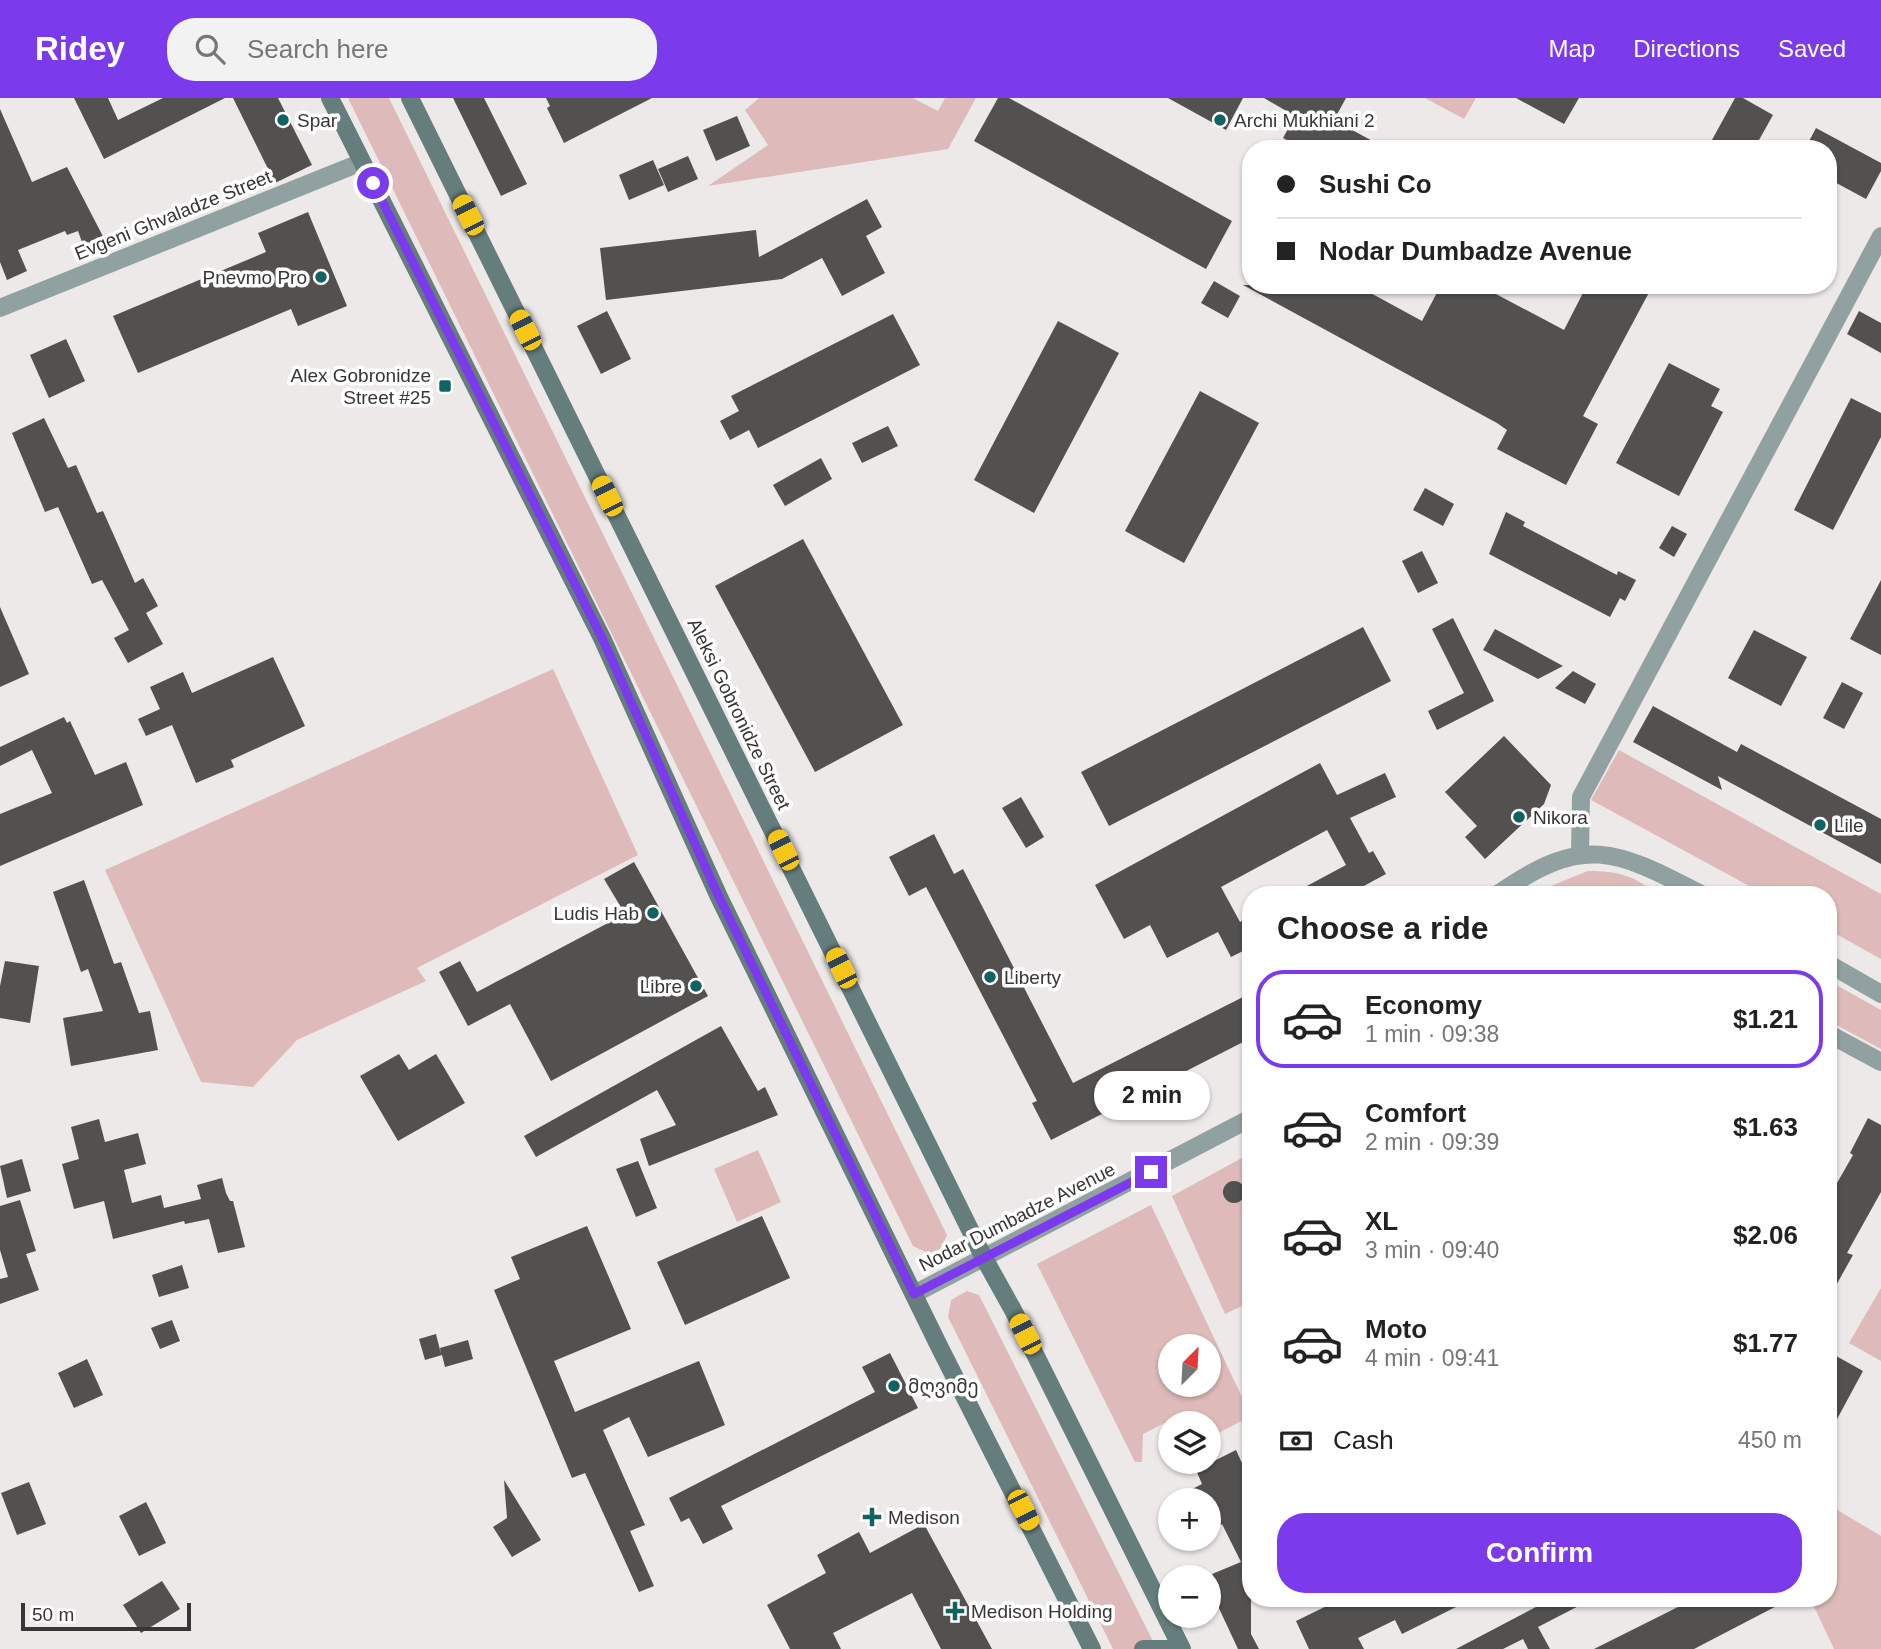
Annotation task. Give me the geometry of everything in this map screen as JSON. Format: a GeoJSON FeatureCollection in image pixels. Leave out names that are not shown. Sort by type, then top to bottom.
{"type":"FeatureCollection","features":[{"type":"Feature","properties":{"kind":"main road"},"geometry":{"type":"LineString","coordinates":[[330,98],[602,638],[719,897],[1092,1649]]}},
{"type":"Feature","properties":{"kind":"main road","name":"Aleksi Gobronidze Street"},"geometry":{"type":"LineString","coordinates":[[410,98],[984,1258],[1013,1310],[1182,1649]]}},
{"type":"Feature","properties":{"kind":"main road"},"geometry":{"type":"LineString","coordinates":[[1143,1649],[1171,1649]]}},
{"type":"Feature","properties":{"kind":"street","name":"Evgeni Ghvaladze Street"},"geometry":{"type":"LineString","coordinates":[[0,308],[362,162]]}},
{"type":"Feature","properties":{"kind":"street"},"geometry":{"type":"LineString","coordinates":[[1580,853],[1581,797],[1881,236]]}},
{"type":"Feature","properties":{"kind":"street"},"geometry":{"type":"LineString","coordinates":[[1509,886],[1535,868],[1580,853],[1623,856],[1685,886]]}},
{"type":"Feature","properties":{"kind":"street"},"geometry":{"type":"LineString","coordinates":[[1668,877],[1672,886]]}},
{"type":"Feature","properties":{"kind":"street"},"geometry":{"type":"LineString","coordinates":[[1837,969],[1881,994]]}},
{"type":"Feature","properties":{"kind":"street"},"geometry":{"type":"LineString","coordinates":[[1837,1038],[1881,1062]]}},
{"type":"Feature","properties":{"kind":"street","name":"Nodar Dumbadze Avenue"},"geometry":{"type":"LineString","coordinates":[[914,1294],[1242,1123]]}},
{"type":"Feature","properties":{"kind":"shaded area"},"geometry":{"type":"Polygon","coordinates":[[[348,98],[389,98],[947,1235],[936,1257],[913,1246],[348,98]]]}},
{"type":"Feature","properties":{"kind":"shaded area"},"geometry":{"type":"Polygon","coordinates":[[[759,98],[913,98],[938,111],[945,98],[976,98],[948,149],[708,186],[768,145],[745,110],[759,98]]]}},
{"type":"Feature","properties":{"kind":"shaded area"},"geometry":{"type":"Polygon","coordinates":[[[1425,98],[1476,98],[1464,119],[1425,98]]]}},
{"type":"Feature","properties":{"kind":"shaded area"},"geometry":{"type":"Polygon","coordinates":[[[553,669],[638,855],[417,968],[426,981],[297,1040],[253,1087],[201,1082],[105,870],[553,669]]]}},
{"type":"Feature","properties":{"kind":"shaded area"},"geometry":{"type":"Polygon","coordinates":[[[1619,750],[1881,894],[1881,959],[1837,934],[1837,886],[1749,886],[1591,800],[1619,750]]]}},
{"type":"Feature","properties":{"kind":"shaded area"},"geometry":{"type":"Polygon","coordinates":[[[1588,871],[1625,875],[1645,886],[1551,886],[1588,871]]]}},
{"type":"Feature","properties":{"kind":"shaded area"},"geometry":{"type":"Polygon","coordinates":[[[1837,985],[1881,1010],[1881,1049],[1837,1025],[1837,985]]]}},
{"type":"Feature","properties":{"kind":"shaded area"},"geometry":{"type":"Polygon","coordinates":[[[758,1150],[781,1202],[737,1222],[714,1169],[758,1150]]]}},
{"type":"Feature","properties":{"kind":"shaded area"},"geometry":{"type":"Polygon","coordinates":[[[1242,1158],[1242,1306],[1225,1314],[1172,1196],[1242,1158]]]}},
{"type":"Feature","properties":{"kind":"shaded area"},"geometry":{"type":"Polygon","coordinates":[[[1151,1205],[1212,1334],[1158,1334],[1158,1397],[1221,1397],[1222,1355],[1242,1397],[1242,1421],[1221,1432],[1221,1411],[1158,1411],[1158,1426],[1143,1434],[1142,1462],[1135,1462],[1037,1264],[1151,1205]]]}},
{"type":"Feature","properties":{"kind":"shaded area"},"geometry":{"type":"Polygon","coordinates":[[[1881,1288],[1881,1361],[1849,1343],[1881,1288]]]}},
{"type":"Feature","properties":{"kind":"shaded area"},"geometry":{"type":"Polygon","coordinates":[[[967,1291],[979,1295],[1157,1649],[1113,1649],[948,1317],[951,1300],[967,1291]]]}},
{"type":"Feature","properties":{"kind":"shaded area"},"geometry":{"type":"Polygon","coordinates":[[[1837,1510],[1881,1536],[1881,1649],[1834,1649],[1814,1607],[1837,1607],[1837,1510]]]}},
{"type":"Feature","properties":{"kind":"building"},"geometry":{"type":"Polygon","coordinates":[[[74,98],[108,98],[118,120],[163,98],[225,98],[104,159],[74,98]]]}},
{"type":"Feature","properties":{"kind":"building"},"geometry":{"type":"Polygon","coordinates":[[[233,98],[278,98],[312,165],[275,183],[233,98]]]}},
{"type":"Feature","properties":{"kind":"building"},"geometry":{"type":"Polygon","coordinates":[[[453,98],[484,98],[527,184],[501,196],[453,98]]]}},
{"type":"Feature","properties":{"kind":"building"},"geometry":{"type":"Polygon","coordinates":[[[546,98],[652,98],[564,143],[547,108],[550,106],[546,98]]]}},
{"type":"Feature","properties":{"kind":"building"},"geometry":{"type":"Polygon","coordinates":[[[998,98],[1009,98],[1232,221],[1206,269],[974,141],[998,98]]]}},
{"type":"Feature","properties":{"kind":"building","name":"Archi Mukhiani 2"},"geometry":{"type":"Polygon","coordinates":[[[1168,98],[1243,98],[1226,130],[1168,98]]]}},
{"type":"Feature","properties":{"kind":"building"},"geometry":{"type":"Polygon","coordinates":[[[1264,98],[1346,98],[1334,120],[1371,140],[1287,140],[1283,138],[1295,116],[1264,98]]]}},
{"type":"Feature","properties":{"kind":"building"},"geometry":{"type":"Polygon","coordinates":[[[1516,98],[1579,98],[1564,124],[1516,98]]]}},
{"type":"Feature","properties":{"kind":"building"},"geometry":{"type":"Polygon","coordinates":[[[1735,98],[1743,98],[1773,115],[1759,140],[1712,140],[1735,98]]]}},
{"type":"Feature","properties":{"kind":"building"},"geometry":{"type":"Polygon","coordinates":[[[0,109],[32,182],[67,167],[109,248],[87,256],[78,231],[67,235],[65,231],[18,250],[27,271],[7,280],[0,262],[0,109]]]}},
{"type":"Feature","properties":{"kind":"building"},"geometry":{"type":"Polygon","coordinates":[[[737,116],[750,146],[716,161],[703,130],[737,116]]]}},
{"type":"Feature","properties":{"kind":"building"},"geometry":{"type":"Polygon","coordinates":[[[1816,128],[1881,163],[1881,171],[1866,199],[1837,183],[1837,140],[1810,140],[1816,128]]]}},
{"type":"Feature","properties":{"kind":"building"},"geometry":{"type":"Polygon","coordinates":[[[688,156],[698,179],[668,192],[658,169],[688,156]]]}},
{"type":"Feature","properties":{"kind":"building"},"geometry":{"type":"Polygon","coordinates":[[[653,160],[664,185],[629,200],[619,175],[653,160]]]}},
{"type":"Feature","properties":{"kind":"building"},"geometry":{"type":"Polygon","coordinates":[[[867,199],[882,227],[866,236],[885,273],[842,296],[822,258],[782,279],[606,300],[600,248],[756,230],[759,257],[867,199]]]}},
{"type":"Feature","properties":{"kind":"building"},"geometry":{"type":"Polygon","coordinates":[[[308,212],[347,306],[298,326],[291,309],[138,373],[113,316],[266,252],[258,233],[308,212]]]}},
{"type":"Feature","properties":{"kind":"building"},"geometry":{"type":"Polygon","coordinates":[[[1214,281],[1240,296],[1228,318],[1201,303],[1214,281]]]}},
{"type":"Feature","properties":{"kind":"building"},"geometry":{"type":"Polygon","coordinates":[[[1260,294],[1372,294],[1422,321],[1436,294],[1496,294],[1564,330],[1582,294],[1648,294],[1583,416],[1598,424],[1566,485],[1497,449],[1507,430],[1260,294]]]}},
{"type":"Feature","properties":{"kind":"building"},"geometry":{"type":"Polygon","coordinates":[[[607,311],[631,359],[601,374],[577,326],[607,311]]]}},
{"type":"Feature","properties":{"kind":"building"},"geometry":{"type":"Polygon","coordinates":[[[1859,311],[1881,323],[1881,353],[1847,334],[1859,311]]]}},
{"type":"Feature","properties":{"kind":"building"},"geometry":{"type":"Polygon","coordinates":[[[893,314],[920,365],[758,448],[749,430],[730,440],[720,421],[739,411],[731,396],[893,314]]]}},
{"type":"Feature","properties":{"kind":"building"},"geometry":{"type":"Polygon","coordinates":[[[1058,321],[1119,353],[1034,513],[974,480],[1058,321]]]}},
{"type":"Feature","properties":{"kind":"building"},"geometry":{"type":"Polygon","coordinates":[[[66,339],[85,381],[49,398],[30,355],[66,339]]]}},
{"type":"Feature","properties":{"kind":"building"},"geometry":{"type":"Polygon","coordinates":[[[1669,363],[1720,389],[1711,406],[1723,412],[1679,496],[1616,463],[1669,363]]]}},
{"type":"Feature","properties":{"kind":"building"},"geometry":{"type":"Polygon","coordinates":[[[1200,391],[1259,423],[1184,563],[1125,531],[1200,391]]]}},
{"type":"Feature","properties":{"kind":"building"},"geometry":{"type":"Polygon","coordinates":[[[1851,398],[1881,413],[1881,437],[1833,530],[1794,510],[1851,398]]]}},
{"type":"Feature","properties":{"kind":"building"},"geometry":{"type":"Polygon","coordinates":[[[44,418],[68,468],[76,465],[97,513],[103,511],[135,583],[143,578],[158,606],[146,613],[163,644],[128,663],[114,638],[129,630],[102,580],[92,584],[58,507],[45,512],[12,433],[44,418]]]}},
{"type":"Feature","properties":{"kind":"building"},"geometry":{"type":"Polygon","coordinates":[[[888,426],[898,446],[862,463],[852,443],[888,426]]]}},
{"type":"Feature","properties":{"kind":"building"},"geometry":{"type":"Polygon","coordinates":[[[821,458],[832,479],[785,506],[773,485],[821,458]]]}},
{"type":"Feature","properties":{"kind":"building"},"geometry":{"type":"Polygon","coordinates":[[[1425,488],[1454,504],[1443,526],[1413,510],[1425,488]]]}},
{"type":"Feature","properties":{"kind":"building"},"geometry":{"type":"Polygon","coordinates":[[[1506,512],[1525,522],[1523,526],[1617,575],[1618,571],[1636,580],[1625,601],[1620,598],[1610,617],[1489,554],[1506,512]]]}},
{"type":"Feature","properties":{"kind":"building"},"geometry":{"type":"Polygon","coordinates":[[[1672,526],[1687,534],[1674,557],[1659,548],[1672,526]]]}},
{"type":"Feature","properties":{"kind":"building"},"geometry":{"type":"Polygon","coordinates":[[[803,539],[903,725],[815,772],[715,586],[803,539]]]}},
{"type":"Feature","properties":{"kind":"building"},"geometry":{"type":"Polygon","coordinates":[[[1422,551],[1438,583],[1418,593],[1402,561],[1422,551]]]}},
{"type":"Feature","properties":{"kind":"building"},"geometry":{"type":"Polygon","coordinates":[[[1881,580],[1881,655],[1850,639],[1881,580]]]}},
{"type":"Feature","properties":{"kind":"building"},"geometry":{"type":"Polygon","coordinates":[[[0,607],[29,674],[0,687],[0,607]]]}},
{"type":"Feature","properties":{"kind":"building"},"geometry":{"type":"Polygon","coordinates":[[[1453,618],[1494,701],[1437,730],[1428,711],[1464,693],[1432,629],[1453,618]]]}},
{"type":"Feature","properties":{"kind":"building"},"geometry":{"type":"Polygon","coordinates":[[[1363,627],[1391,681],[1109,826],[1081,772],[1363,627]]]}},
{"type":"Feature","properties":{"kind":"building"},"geometry":{"type":"Polygon","coordinates":[[[1495,629],[1563,666],[1538,679],[1483,650],[1495,629]]]}},
{"type":"Feature","properties":{"kind":"building"},"geometry":{"type":"Polygon","coordinates":[[[1754,630],[1807,657],[1781,706],[1728,678],[1754,630]]]}},
{"type":"Feature","properties":{"kind":"building"},"geometry":{"type":"Polygon","coordinates":[[[273,657],[305,726],[231,760],[234,767],[196,783],[172,725],[146,736],[138,719],[160,709],[150,687],[183,672],[192,693],[273,657]]]}},
{"type":"Feature","properties":{"kind":"building"},"geometry":{"type":"Polygon","coordinates":[[[1573,671],[1596,684],[1585,704],[1555,688],[1573,671]]]}},
{"type":"Feature","properties":{"kind":"building"},"geometry":{"type":"Polygon","coordinates":[[[1842,682],[1863,693],[1844,729],[1823,718],[1842,682]]]}},
{"type":"Feature","properties":{"kind":"building"},"geometry":{"type":"Polygon","coordinates":[[[1653,706],[1737,752],[1741,744],[1881,819],[1881,864],[1718,776],[1722,790],[1633,742],[1653,706]]]}},
{"type":"Feature","properties":{"kind":"building"},"geometry":{"type":"Polygon","coordinates":[[[64,717],[67,723],[70,721],[95,775],[126,762],[143,805],[0,866],[0,814],[52,793],[32,750],[0,766],[0,747],[64,717]]]}},
{"type":"Feature","properties":{"kind":"building"},"geometry":{"type":"Polygon","coordinates":[[[1504,736],[1551,785],[1544,804],[1485,859],[1465,837],[1477,826],[1445,792],[1504,736]]]}},
{"type":"Feature","properties":{"kind":"building"},"geometry":{"type":"Polygon","coordinates":[[[1320,763],[1337,795],[1385,773],[1396,797],[1350,818],[1369,853],[1373,851],[1386,874],[1364,886],[1307,886],[1346,865],[1327,830],[1221,887],[1240,922],[1242,921],[1242,952],[1231,957],[1218,932],[1167,958],[1150,925],[1124,939],[1095,885],[1320,763]]]}},
{"type":"Feature","properties":{"kind":"building"},"geometry":{"type":"Polygon","coordinates":[[[1021,797],[1044,837],[1026,848],[1002,808],[1021,797]]]}},
{"type":"Feature","properties":{"kind":"building"},"geometry":{"type":"Polygon","coordinates":[[[934,834],[954,874],[963,869],[1073,1083],[1242,998],[1242,1043],[1051,1140],[1032,1103],[1037,1101],[926,887],[909,896],[889,857],[934,834]]]}},
{"type":"Feature","properties":{"kind":"building"},"geometry":{"type":"Polygon","coordinates":[[[634,862],[708,996],[551,1081],[510,1004],[468,1026],[439,972],[460,961],[477,992],[625,914],[604,879],[634,862]]]}},
{"type":"Feature","properties":{"kind":"building"},"geometry":{"type":"Polygon","coordinates":[[[84,880],[114,964],[121,962],[139,1013],[150,1011],[158,1050],[71,1066],[63,1018],[103,1011],[88,969],[81,972],[53,892],[84,880]]]}},
{"type":"Feature","properties":{"kind":"building"},"geometry":{"type":"Polygon","coordinates":[[[5,961],[39,966],[30,1023],[0,1018],[0,986],[5,961]]]}},
{"type":"Feature","properties":{"kind":"building"},"geometry":{"type":"Polygon","coordinates":[[[721,1026],[758,1091],[765,1087],[778,1115],[649,1166],[640,1139],[676,1125],[657,1090],[536,1157],[524,1136],[721,1026]]]}},
{"type":"Feature","properties":{"kind":"building"},"geometry":{"type":"Polygon","coordinates":[[[399,1054],[409,1070],[436,1054],[465,1103],[398,1141],[360,1076],[399,1054]]]}},
{"type":"Feature","properties":{"kind":"building"},"geometry":{"type":"Polygon","coordinates":[[[1868,1118],[1881,1125],[1881,1192],[1847,1253],[1853,1255],[1837,1284],[1837,1183],[1853,1155],[1850,1153],[1868,1118]]]}},
{"type":"Feature","properties":{"kind":"building"},"geometry":{"type":"Polygon","coordinates":[[[99,1119],[105,1142],[138,1133],[146,1164],[124,1170],[132,1203],[161,1195],[164,1208],[201,1199],[197,1185],[222,1178],[226,1193],[230,1201],[233,1201],[245,1247],[218,1253],[209,1219],[185,1224],[184,1221],[113,1239],[104,1201],[74,1209],[62,1164],[79,1159],[71,1127],[99,1119]]]}},
{"type":"Feature","properties":{"kind":"building"},"geometry":{"type":"Polygon","coordinates":[[[22,1159],[31,1191],[7,1198],[0,1166],[22,1159]]]}},
{"type":"Feature","properties":{"kind":"building"},"geometry":{"type":"Polygon","coordinates":[[[638,1161],[657,1208],[636,1217],[616,1169],[638,1161]]]}},
{"type":"Feature","properties":{"kind":"building"},"geometry":{"type":"Polygon","coordinates":[[[1226,1184],[1242,1184],[1242,1200],[1234,1203],[1226,1200],[1223,1192],[1226,1184]]]}},
{"type":"Feature","properties":{"kind":"building"},"geometry":{"type":"Polygon","coordinates":[[[20,1200],[36,1251],[26,1254],[39,1290],[0,1304],[0,1279],[8,1277],[0,1250],[0,1206],[20,1200]]]}},
{"type":"Feature","properties":{"kind":"building"},"geometry":{"type":"Polygon","coordinates":[[[762,1216],[790,1278],[685,1325],[657,1262],[762,1216]]]}},
{"type":"Feature","properties":{"kind":"building"},"geometry":{"type":"Polygon","coordinates":[[[587,1226],[631,1329],[554,1361],[575,1412],[699,1361],[725,1425],[648,1457],[629,1417],[603,1430],[645,1525],[630,1531],[654,1586],[639,1592],[585,1473],[572,1478],[494,1290],[520,1279],[511,1257],[587,1226]]]}},
{"type":"Feature","properties":{"kind":"building"},"geometry":{"type":"Polygon","coordinates":[[[182,1265],[189,1288],[159,1297],[152,1275],[182,1265]]]}},
{"type":"Feature","properties":{"kind":"building"},"geometry":{"type":"Polygon","coordinates":[[[172,1320],[180,1341],[160,1349],[151,1328],[172,1320]]]}},
{"type":"Feature","properties":{"kind":"building"},"geometry":{"type":"Polygon","coordinates":[[[436,1334],[441,1354],[440,1348],[468,1340],[473,1359],[445,1367],[442,1355],[425,1360],[419,1339],[436,1334]]]}},
{"type":"Feature","properties":{"kind":"building"},"geometry":{"type":"Polygon","coordinates":[[[890,1353],[918,1408],[721,1506],[733,1529],[703,1544],[689,1518],[681,1522],[669,1498],[875,1392],[862,1367],[890,1353]]]}},
{"type":"Feature","properties":{"kind":"building"},"geometry":{"type":"Polygon","coordinates":[[[1837,1356],[1863,1371],[1837,1419],[1837,1356]]]}},
{"type":"Feature","properties":{"kind":"building"},"geometry":{"type":"Polygon","coordinates":[[[87,1359],[103,1395],[74,1408],[58,1373],[87,1359]]]}},
{"type":"Feature","properties":{"kind":"building"},"geometry":{"type":"Polygon","coordinates":[[[1236,1450],[1242,1463],[1242,1607],[1251,1607],[1251,1634],[1259,1649],[1238,1649],[1221,1613],[1221,1570],[1241,1562],[1221,1525],[1221,1488],[1194,1488],[1202,1484],[1198,1474],[1221,1474],[1221,1458],[1236,1450]]]}},
{"type":"Feature","properties":{"kind":"building"},"geometry":{"type":"Polygon","coordinates":[[[504,1480],[541,1540],[512,1557],[493,1527],[507,1518],[504,1480]]]}},
{"type":"Feature","properties":{"kind":"building"},"geometry":{"type":"Polygon","coordinates":[[[29,1482],[46,1524],[17,1535],[1,1493],[29,1482]]]}},
{"type":"Feature","properties":{"kind":"building"},"geometry":{"type":"Polygon","coordinates":[[[146,1502],[166,1543],[139,1556],[119,1516],[146,1502]]]}},
{"type":"Feature","properties":{"kind":"building"},"geometry":{"type":"Polygon","coordinates":[[[924,1524],[992,1649],[941,1649],[912,1593],[833,1633],[841,1649],[790,1649],[767,1605],[826,1573],[817,1555],[859,1532],[870,1553],[924,1524]]]}},
{"type":"Feature","properties":{"kind":"building"},"geometry":{"type":"Polygon","coordinates":[[[162,1581],[180,1609],[141,1633],[123,1605],[162,1581]]]}},
{"type":"Feature","properties":{"kind":"building"},"geometry":{"type":"Polygon","coordinates":[[[1325,1607],[1456,1607],[1402,1634],[1395,1620],[1358,1638],[1364,1649],[1309,1649],[1296,1621],[1325,1607]]]}},
{"type":"Feature","properties":{"kind":"building"},"geometry":{"type":"Polygon","coordinates":[[[1536,1607],[1577,1607],[1538,1627],[1550,1649],[1528,1649],[1523,1639],[1503,1649],[1456,1649],[1536,1607]]]}},
{"type":"Feature","properties":{"kind":"building"},"geometry":{"type":"Polygon","coordinates":[[[1678,1607],[1775,1607],[1694,1649],[1594,1649],[1678,1607]]]}},
{"type":"Feature","properties":{"kind":"place","name":"Spar"},"geometry":{"type":"Point","coordinates":[283,120]}},
{"type":"Feature","properties":{"kind":"place","name":"Archi Mukhiani 2"},"geometry":{"type":"Point","coordinates":[1220,120]}},
{"type":"Feature","properties":{"kind":"place","name":"Pnevmo Pro"},"geometry":{"type":"Point","coordinates":[321,277]}},
{"type":"Feature","properties":{"kind":"place","name":"Alex Gobronidze Street #25"},"geometry":{"type":"Point","coordinates":[445,386]}},
{"type":"Feature","properties":{"kind":"place","name":"Nikora"},"geometry":{"type":"Point","coordinates":[1519,817]}},
{"type":"Feature","properties":{"kind":"place","name":"Lile"},"geometry":{"type":"Point","coordinates":[1820,825]}},
{"type":"Feature","properties":{"kind":"place","name":"Ludis Hab"},"geometry":{"type":"Point","coordinates":[653,913]}},
{"type":"Feature","properties":{"kind":"place","name":"Liberty"},"geometry":{"type":"Point","coordinates":[990,977]}},
{"type":"Feature","properties":{"kind":"place","name":"Libre"},"geometry":{"type":"Point","coordinates":[696,986]}},
{"type":"Feature","properties":{"kind":"place","name":"მღვიმე"},"geometry":{"type":"Point","coordinates":[894,1386]}},
{"type":"Feature","properties":{"kind":"place","name":"Medison"},"geometry":{"type":"Point","coordinates":[872,1517]}},
{"type":"Feature","properties":{"kind":"place","name":"Medison Holding"},"geometry":{"type":"Point","coordinates":[955,1611]}},
{"type":"Feature","properties":{"kind":"route"},"geometry":{"type":"LineString","coordinates":[[373,183],[602,638],[719,897],[914,1294],[1151,1172]]}}]}
